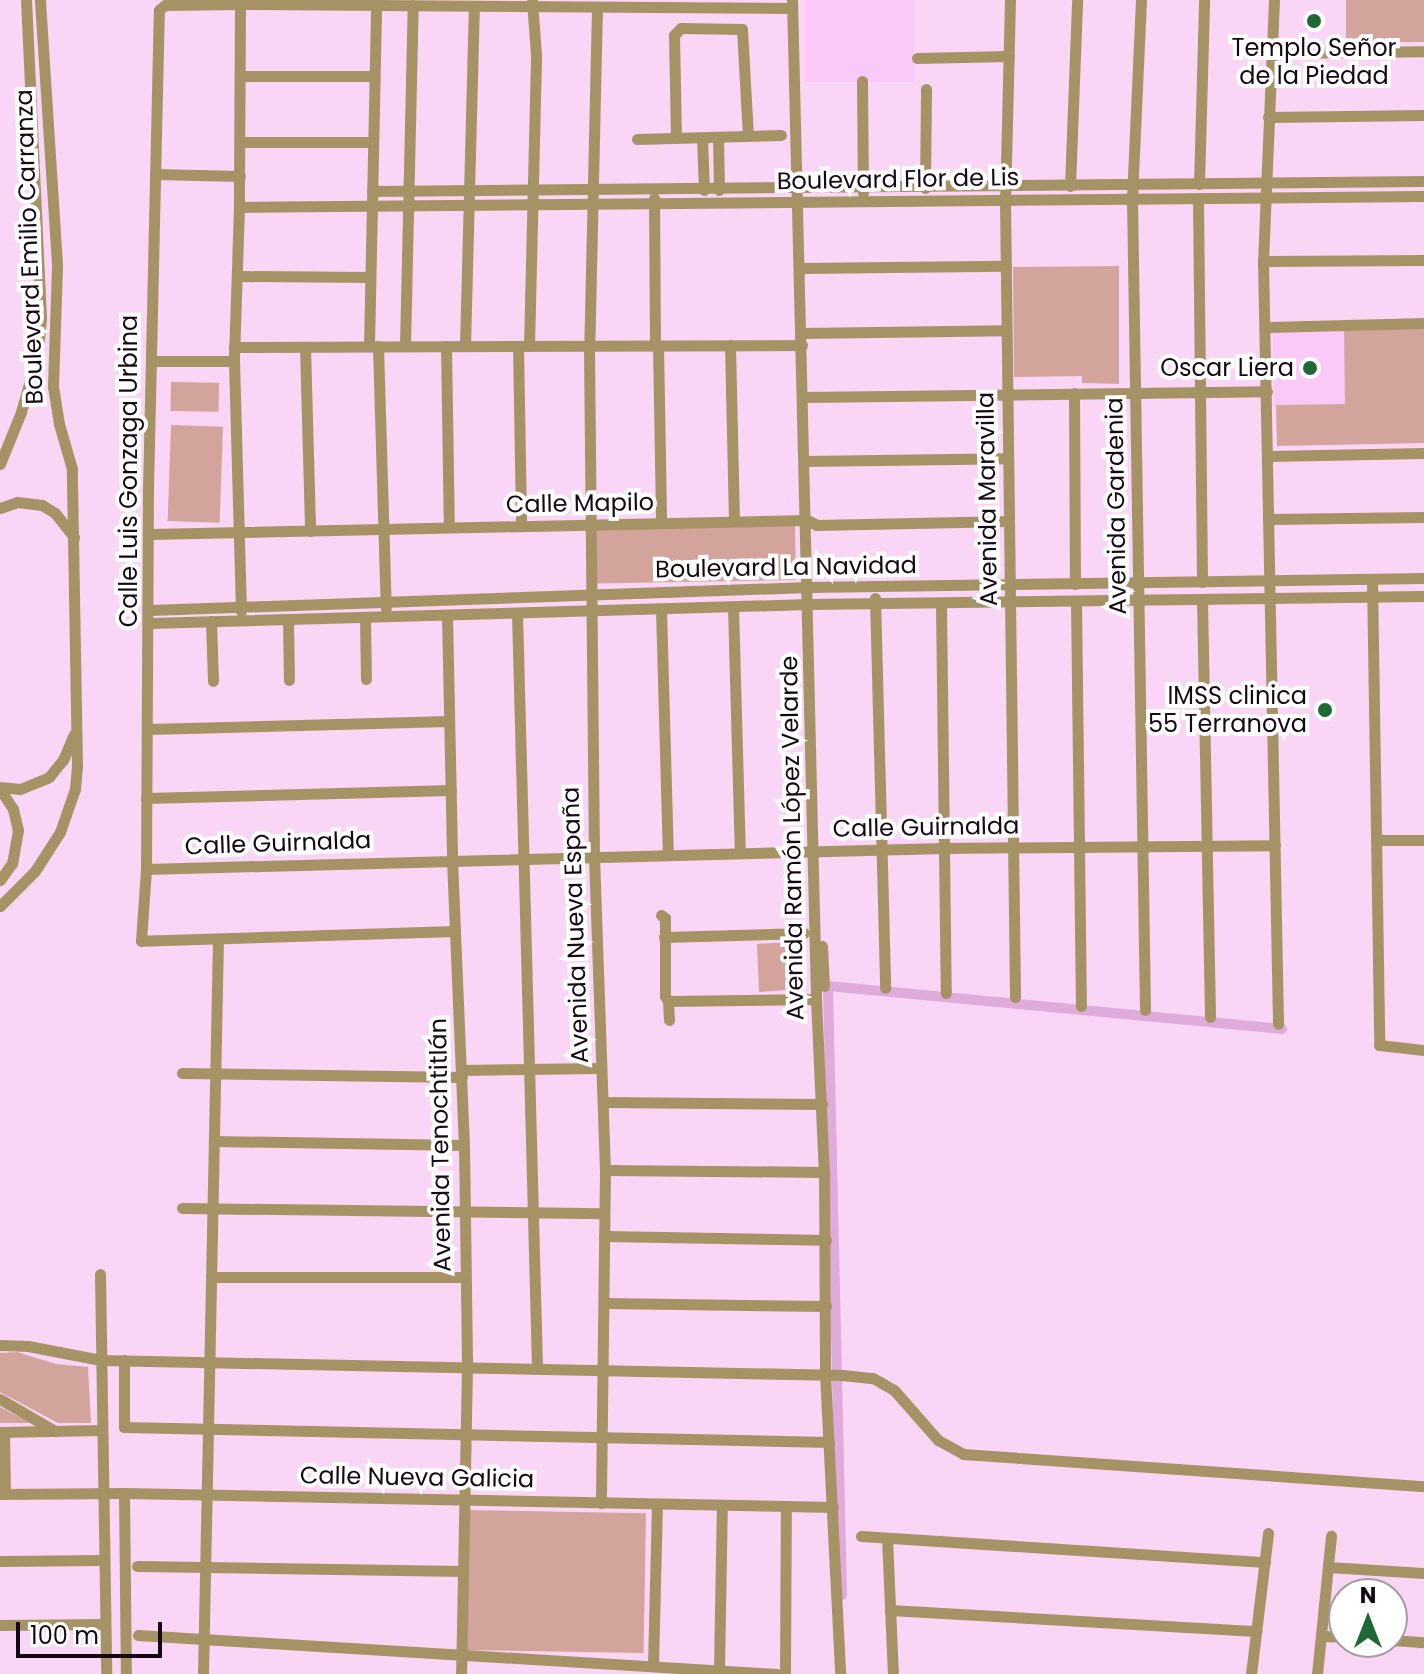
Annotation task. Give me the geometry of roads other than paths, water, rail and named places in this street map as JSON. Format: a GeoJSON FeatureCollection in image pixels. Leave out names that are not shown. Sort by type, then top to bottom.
{"type":"FeatureCollection","features":[{"type":"Feature","properties":{"kind":"street","name":"Boulevard Emilio Carranza"},"geometry":{"type":"LineString","coordinates":[[0,464],[38,352],[41,318],[26,0]]}},
{"type":"Feature","properties":{"kind":"street","name":"Boulevard Emilio Carranza"},"geometry":{"type":"LineString","coordinates":[[0,906],[35,871],[60,832],[75,789],[72,469],[59,424],[53,387],[57,264],[40,0]]}},
{"type":"Feature","properties":{"kind":"street","name":"Avenida Maravilla"},"geometry":{"type":"LineString","coordinates":[[1010,0],[1005,200],[1015,997]]}},
{"type":"Feature","properties":{"kind":"street"},"geometry":{"type":"LineString","coordinates":[[1070,186],[1077,0]]}},
{"type":"Feature","properties":{"kind":"street","name":"Avenida Gardenia"},"geometry":{"type":"LineString","coordinates":[[1141,0],[1132,199],[1145,1010]]}},
{"type":"Feature","properties":{"kind":"street"},"geometry":{"type":"LineString","coordinates":[[1199,184],[1204,0]]}},
{"type":"Feature","properties":{"kind":"street"},"geometry":{"type":"LineString","coordinates":[[1274,0],[1263,197],[1263,261],[1267,327],[1278,1024]]}},
{"type":"Feature","properties":{"kind":"street"},"geometry":{"type":"LineString","coordinates":[[241,620],[234,347],[240,176],[241,2],[474,6],[532,3],[597,7],[792,4]]}},
{"type":"Feature","properties":{"kind":"street","name":"Calle Luis Gonzaga Urbina"},"geometry":{"type":"LineString","coordinates":[[218,940],[141,941],[146,869],[158,13],[165,5],[241,2]]}},
{"type":"Feature","properties":{"kind":"street"},"geometry":{"type":"LineString","coordinates":[[521,526],[524,346],[536,55],[532,3]]}},
{"type":"Feature","properties":{"kind":"street","name":"Avenida Ramón López Velarde"},"geometry":{"type":"LineString","coordinates":[[792,4],[816,851],[816,999],[822,1104],[826,1306],[833,1374],[829,1442],[840,1674]]}},
{"type":"Feature","properties":{"kind":"street"},"geometry":{"type":"LineString","coordinates":[[376,5],[370,277],[386,616]]}},
{"type":"Feature","properties":{"kind":"street"},"geometry":{"type":"LineString","coordinates":[[405,346],[413,5]]}},
{"type":"Feature","properties":{"kind":"street"},"geometry":{"type":"LineString","coordinates":[[465,346],[474,6]]}},
{"type":"Feature","properties":{"kind":"street","name":"Avenida Nueva España"},"geometry":{"type":"LineString","coordinates":[[597,7],[589,347],[594,856],[605,1170],[601,1503]]}},
{"type":"Feature","properties":{"kind":"street"},"geometry":{"type":"LineString","coordinates":[[676,138],[674,35],[681,28],[735,26],[744,35],[748,136]]}},
{"type":"Feature","properties":{"kind":"street"},"geometry":{"type":"LineString","coordinates":[[1271,53],[1424,51]]}},
{"type":"Feature","properties":{"kind":"street"},"geometry":{"type":"LineString","coordinates":[[917,58],[1009,56]]}},
{"type":"Feature","properties":{"kind":"street"},"geometry":{"type":"LineString","coordinates":[[241,76],[374,76]]}},
{"type":"Feature","properties":{"kind":"street"},"geometry":{"type":"LineString","coordinates":[[862,81],[863,201]]}},
{"type":"Feature","properties":{"kind":"street"},"geometry":{"type":"LineString","coordinates":[[925,188],[926,89]]}},
{"type":"Feature","properties":{"kind":"street"},"geometry":{"type":"LineString","coordinates":[[1268,117],[1424,115]]}},
{"type":"Feature","properties":{"kind":"street"},"geometry":{"type":"LineString","coordinates":[[637,139],[781,135]]}},
{"type":"Feature","properties":{"kind":"street"},"geometry":{"type":"LineString","coordinates":[[718,137],[719,190]]}},
{"type":"Feature","properties":{"kind":"street"},"geometry":{"type":"LineString","coordinates":[[702,138],[704,190]]}},
{"type":"Feature","properties":{"kind":"street"},"geometry":{"type":"LineString","coordinates":[[240,142],[373,142]]}},
{"type":"Feature","properties":{"kind":"street"},"geometry":{"type":"LineString","coordinates":[[155,174],[240,176]]}},
{"type":"Feature","properties":{"kind":"street","name":"Boulevard Flor de Lis"},"geometry":{"type":"LineString","coordinates":[[372,191],[1424,181]]}},
{"type":"Feature","properties":{"kind":"street"},"geometry":{"type":"LineString","coordinates":[[654,190],[661,523]]}},
{"type":"Feature","properties":{"kind":"street","name":"Boulevard Flor de Lis"},"geometry":{"type":"LineString","coordinates":[[239,207],[1424,196]]}},
{"type":"Feature","properties":{"kind":"street"},"geometry":{"type":"LineString","coordinates":[[1198,198],[1202,582]]}},
{"type":"Feature","properties":{"kind":"street"},"geometry":{"type":"LineString","coordinates":[[1263,261],[1424,260]]}},
{"type":"Feature","properties":{"kind":"street"},"geometry":{"type":"LineString","coordinates":[[800,268],[1006,266]]}},
{"type":"Feature","properties":{"kind":"street"},"geometry":{"type":"LineString","coordinates":[[237,276],[370,277]]}},
{"type":"Feature","properties":{"kind":"street"},"geometry":{"type":"LineString","coordinates":[[1267,327],[1424,323]]}},
{"type":"Feature","properties":{"kind":"street"},"geometry":{"type":"LineString","coordinates":[[234,347],[730,345],[1006,330]]}},
{"type":"Feature","properties":{"kind":"street"},"geometry":{"type":"LineString","coordinates":[[730,345],[734,521]]}},
{"type":"Feature","properties":{"kind":"street"},"geometry":{"type":"LineString","coordinates":[[446,346],[449,527]]}},
{"type":"Feature","properties":{"kind":"street"},"geometry":{"type":"LineString","coordinates":[[305,347],[310,531]]}},
{"type":"Feature","properties":{"kind":"street"},"geometry":{"type":"LineString","coordinates":[[151,361],[234,361]]}},
{"type":"Feature","properties":{"kind":"street"},"geometry":{"type":"LineString","coordinates":[[804,397],[1267,391]]}},
{"type":"Feature","properties":{"kind":"street"},"geometry":{"type":"LineString","coordinates":[[1074,393],[1075,584]]}},
{"type":"Feature","properties":{"kind":"street"},"geometry":{"type":"LineString","coordinates":[[1268,456],[1424,453]]}},
{"type":"Feature","properties":{"kind":"street"},"geometry":{"type":"LineString","coordinates":[[805,461],[1008,458]]}},
{"type":"Feature","properties":{"kind":"street"},"geometry":{"type":"LineString","coordinates":[[0,508],[17,502],[42,505],[55,513],[74,538]]}},
{"type":"Feature","properties":{"kind":"street"},"geometry":{"type":"LineString","coordinates":[[1268,519],[1424,517]]}},
{"type":"Feature","properties":{"kind":"street","name":"Calle Mapilo"},"geometry":{"type":"LineString","coordinates":[[150,534],[734,521],[807,520],[817,525],[1009,521]]}},
{"type":"Feature","properties":{"kind":"street","name":"Boulevard La Navidad"},"geometry":{"type":"LineString","coordinates":[[150,610],[809,587],[1424,578]]}},
{"type":"Feature","properties":{"kind":"street"},"geometry":{"type":"LineString","coordinates":[[1372,579],[1379,1045],[1424,1050]]}},
{"type":"Feature","properties":{"kind":"street"},"geometry":{"type":"LineString","coordinates":[[870,587],[878,603],[885,988]]}},
{"type":"Feature","properties":{"kind":"street","name":"Boulevard La Navidad"},"geometry":{"type":"LineString","coordinates":[[150,623],[809,604],[1424,596]]}},
{"type":"Feature","properties":{"kind":"street"},"geometry":{"type":"LineString","coordinates":[[1202,599],[1210,1017]]}},
{"type":"Feature","properties":{"kind":"street"},"geometry":{"type":"LineString","coordinates":[[1076,601],[1081,1006]]}},
{"type":"Feature","properties":{"kind":"street"},"geometry":{"type":"LineString","coordinates":[[941,603],[946,993]]}},
{"type":"Feature","properties":{"kind":"street"},"geometry":{"type":"LineString","coordinates":[[733,607],[740,853]]}},
{"type":"Feature","properties":{"kind":"street"},"geometry":{"type":"LineString","coordinates":[[661,609],[668,855]]}},
{"type":"Feature","properties":{"kind":"street"},"geometry":{"type":"LineString","coordinates":[[517,613],[537,1368]]}},
{"type":"Feature","properties":{"kind":"street","name":"Avenida Tenochtitlán"},"geometry":{"type":"LineString","coordinates":[[447,615],[452,860],[464,1145],[467,1367],[461,1674]]}},
{"type":"Feature","properties":{"kind":"street"},"geometry":{"type":"LineString","coordinates":[[365,617],[366,679]]}},
{"type":"Feature","properties":{"kind":"street"},"geometry":{"type":"LineString","coordinates":[[288,619],[289,680]]}},
{"type":"Feature","properties":{"kind":"street"},"geometry":{"type":"LineString","coordinates":[[211,621],[213,681]]}},
{"type":"Feature","properties":{"kind":"street"},"geometry":{"type":"LineString","coordinates":[[148,729],[449,721]]}},
{"type":"Feature","properties":{"kind":"street"},"geometry":{"type":"LineString","coordinates":[[0,788],[20,789],[49,777],[63,760],[76,730]]}},
{"type":"Feature","properties":{"kind":"street"},"geometry":{"type":"LineString","coordinates":[[0,788],[13,809],[18,830],[12,863],[0,880]]}},
{"type":"Feature","properties":{"kind":"street"},"geometry":{"type":"LineString","coordinates":[[146,798],[451,790]]}},
{"type":"Feature","properties":{"kind":"street"},"geometry":{"type":"LineString","coordinates":[[1377,840],[1424,840]]}},
{"type":"Feature","properties":{"kind":"street","name":"Calle Guirnalda"},"geometry":{"type":"LineString","coordinates":[[146,869],[882,849],[1275,845]]}},
{"type":"Feature","properties":{"kind":"street"},"geometry":{"type":"LineString","coordinates":[[816,851],[824,986]]}},
{"type":"Feature","properties":{"kind":"street"},"geometry":{"type":"LineString","coordinates":[[661,915],[665,918],[665,996],[669,1020]]}},
{"type":"Feature","properties":{"kind":"street"},"geometry":{"type":"LineString","coordinates":[[203,1674],[218,940],[455,931]]}},
{"type":"Feature","properties":{"kind":"street"},"geometry":{"type":"LineString","coordinates":[[664,937],[804,933]]}},
{"type":"Feature","properties":{"kind":"street"},"geometry":{"type":"LineString","coordinates":[[668,1001],[816,999]]}},
{"type":"Feature","properties":{"kind":"street"},"geometry":{"type":"LineString","coordinates":[[182,1073],[462,1074],[600,1068]]}},
{"type":"Feature","properties":{"kind":"street"},"geometry":{"type":"LineString","coordinates":[[603,1102],[822,1104]]}},
{"type":"Feature","properties":{"kind":"street"},"geometry":{"type":"LineString","coordinates":[[214,1141],[464,1145]]}},
{"type":"Feature","properties":{"kind":"street"},"geometry":{"type":"LineString","coordinates":[[605,1170],[824,1172]]}},
{"type":"Feature","properties":{"kind":"street"},"geometry":{"type":"LineString","coordinates":[[182,1208],[604,1213]]}},
{"type":"Feature","properties":{"kind":"street"},"geometry":{"type":"LineString","coordinates":[[604,1236],[826,1240]]}},
{"type":"Feature","properties":{"kind":"street"},"geometry":{"type":"LineString","coordinates":[[100,1274],[106,1674]]}},
{"type":"Feature","properties":{"kind":"street"},"geometry":{"type":"LineString","coordinates":[[211,1277],[465,1277]]}},
{"type":"Feature","properties":{"kind":"street"},"geometry":{"type":"LineString","coordinates":[[604,1303],[826,1306]]}},
{"type":"Feature","properties":{"kind":"street"},"geometry":{"type":"LineString","coordinates":[[0,1345],[28,1346],[101,1360],[833,1374],[873,1378],[894,1390],[938,1440],[963,1454],[1424,1486]]}},
{"type":"Feature","properties":{"kind":"street"},"geometry":{"type":"LineString","coordinates":[[124,1360],[124,1427],[829,1442]]}},
{"type":"Feature","properties":{"kind":"street"},"geometry":{"type":"LineString","coordinates":[[0,1399],[56,1431]]}},
{"type":"Feature","properties":{"kind":"street"},"geometry":{"type":"LineString","coordinates":[[3,1494],[2,1432],[101,1430]]}},
{"type":"Feature","properties":{"kind":"street"},"geometry":{"type":"LineString","coordinates":[[124,1493],[126,1674]]}},
{"type":"Feature","properties":{"kind":"street","name":"Calle Nueva Galicia"},"geometry":{"type":"LineString","coordinates":[[3,1494],[124,1493],[833,1507]]}},
{"type":"Feature","properties":{"kind":"street"},"geometry":{"type":"LineString","coordinates":[[653,1666],[657,1504]]}},
{"type":"Feature","properties":{"kind":"street"},"geometry":{"type":"LineString","coordinates":[[719,1670],[722,1505]]}},
{"type":"Feature","properties":{"kind":"street"},"geometry":{"type":"LineString","coordinates":[[785,1674],[786,1506]]}},
{"type":"Feature","properties":{"kind":"street"},"geometry":{"type":"LineString","coordinates":[[1251,1674],[1268,1533]]}},
{"type":"Feature","properties":{"kind":"street"},"geometry":{"type":"LineString","coordinates":[[861,1536],[1265,1562]]}},
{"type":"Feature","properties":{"kind":"street"},"geometry":{"type":"LineString","coordinates":[[1317,1674],[1331,1536]]}},
{"type":"Feature","properties":{"kind":"street"},"geometry":{"type":"LineString","coordinates":[[887,1538],[893,1674]]}},
{"type":"Feature","properties":{"kind":"street"},"geometry":{"type":"LineString","coordinates":[[0,1561],[103,1560]]}},
{"type":"Feature","properties":{"kind":"street"},"geometry":{"type":"LineString","coordinates":[[137,1566],[463,1571]]}},
{"type":"Feature","properties":{"kind":"street"},"geometry":{"type":"LineString","coordinates":[[1328,1567],[1424,1573]]}},
{"type":"Feature","properties":{"kind":"street"},"geometry":{"type":"LineString","coordinates":[[890,1610],[1256,1631]]}},
{"type":"Feature","properties":{"kind":"street"},"geometry":{"type":"LineString","coordinates":[[0,1625],[104,1624]]}},
{"type":"Feature","properties":{"kind":"street"},"geometry":{"type":"LineString","coordinates":[[138,1635],[777,1674]]}},
{"type":"Feature","properties":{"kind":"street"},"geometry":{"type":"LineString","coordinates":[[1321,1636],[1328,1636]]}},
{"type":"Feature","properties":{"kind":"waterway"},"geometry":{"type":"LineString","coordinates":[[842,1595],[828,986],[1282,1029]]}},
{"type":"Feature","properties":{"kind":"place","name":"Templo Señor de la Piedad"},"geometry":{"type":"Point","coordinates":[1314,21]}},
{"type":"Feature","properties":{"kind":"place","name":"Oscar Liera"},"geometry":{"type":"Point","coordinates":[1310,368]}},
{"type":"Feature","properties":{"kind":"place","name":"IMSS clinica 55 Terranova"},"geometry":{"type":"Point","coordinates":[1325,710]}}]}
